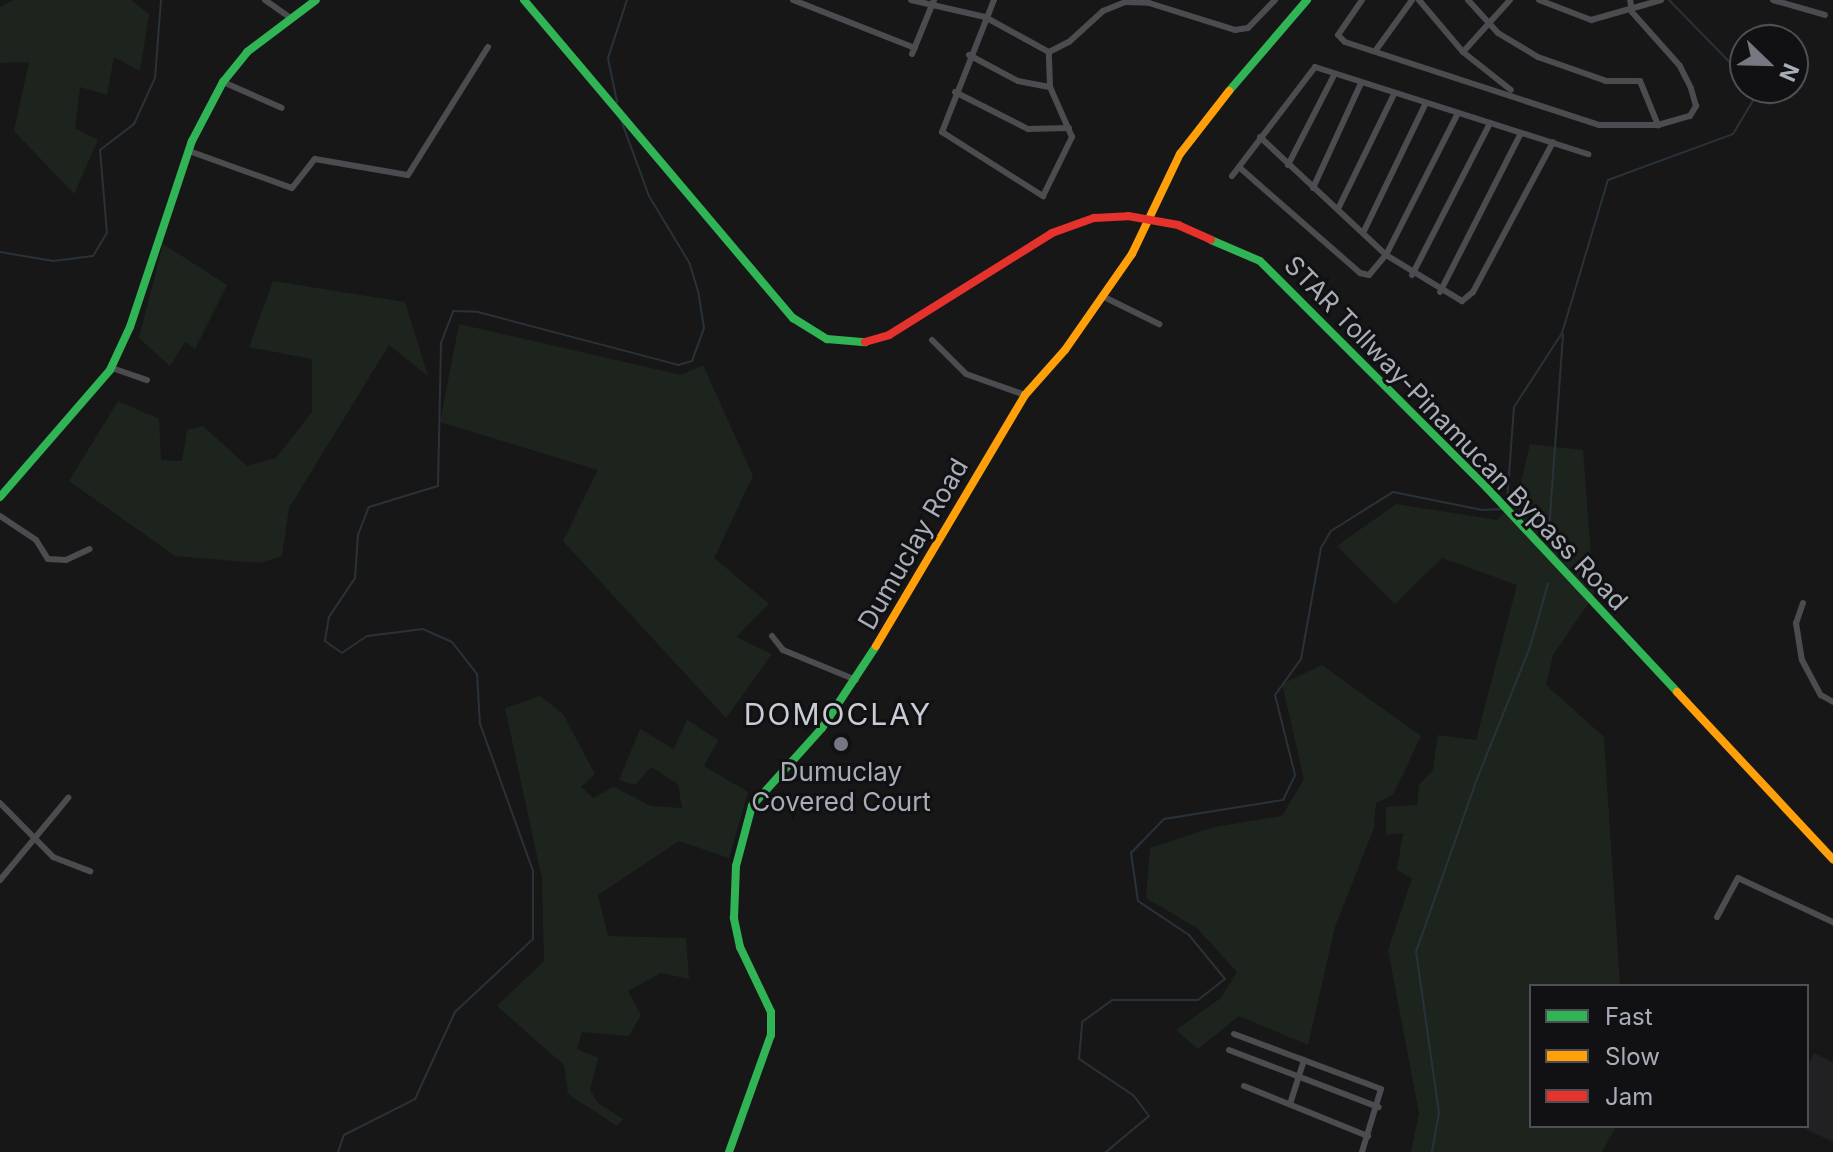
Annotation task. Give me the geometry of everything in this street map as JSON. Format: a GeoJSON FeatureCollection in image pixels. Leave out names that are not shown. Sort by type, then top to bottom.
{"type":"FeatureCollection","features":[{"type":"Feature","properties":{"kind":"street"},"geometry":{"type":"LineString","coordinates":[[265,0],[289,17]]}},
{"type":"Feature","properties":{"kind":"street"},"geometry":{"type":"LineString","coordinates":[[0,497],[83,408],[112,368],[189,151],[223,82],[247,52],[289,17],[316,0]]}},
{"type":"Feature","properties":{"kind":"street","name":"STAR Tollway-Pinamucan Bypass Road"},"geometry":{"type":"LineString","coordinates":[[524,0],[793,318],[816,335],[850,343],[889,335],[1052,233],[1094,218],[1148,220],[1207,234],[1260,261],[1487,488],[1833,859]]}},
{"type":"Feature","properties":{"kind":"street"},"geometry":{"type":"LineString","coordinates":[[793,0],[914,51],[933,4]]}},
{"type":"Feature","properties":{"kind":"street"},"geometry":{"type":"LineString","coordinates":[[911,0],[985,17],[1049,52]]}},
{"type":"Feature","properties":{"kind":"street"},"geometry":{"type":"LineString","coordinates":[[994,0],[969,55],[942,132],[1043,196],[1069,149],[1069,128],[1050,87],[1049,52]]}},
{"type":"Feature","properties":{"kind":"street"},"geometry":{"type":"LineString","coordinates":[[1049,52],[1069,42],[1103,11],[1125,1],[1149,3],[1235,30],[1248,28],[1275,0]]}},
{"type":"Feature","properties":{"kind":"street"},"geometry":{"type":"LineString","coordinates":[[1362,0],[1339,37],[1517,94],[1599,125],[1658,125],[1690,116],[1696,106],[1680,66],[1632,12],[1630,0]]}},
{"type":"Feature","properties":{"kind":"street"},"geometry":{"type":"LineString","coordinates":[[1376,50],[1412,0]]}},
{"type":"Feature","properties":{"kind":"street"},"geometry":{"type":"LineString","coordinates":[[1419,0],[1463,52],[1517,94]]}},
{"type":"Feature","properties":{"kind":"street"},"geometry":{"type":"LineString","coordinates":[[1468,0],[1488,23],[1538,57],[1606,81],[1640,81],[1658,125]]}},
{"type":"Feature","properties":{"kind":"street"},"geometry":{"type":"LineString","coordinates":[[1463,52],[1510,0]]}},
{"type":"Feature","properties":{"kind":"street"},"geometry":{"type":"LineString","coordinates":[[1539,0],[1591,20],[1632,12],[1661,0]]}},
{"type":"Feature","properties":{"kind":"street"},"geometry":{"type":"LineString","coordinates":[[1776,0],[1825,15]]}},
{"type":"Feature","properties":{"kind":"street","name":"Dumuclay Road"},"geometry":{"type":"LineString","coordinates":[[729,1152],[771,1035],[771,1012],[740,947],[734,918],[743,828],[763,790],[822,728],[856,680],[1025,395],[1132,254],[1188,142],[1303,1]]}},
{"type":"Feature","properties":{"kind":"street"},"geometry":{"type":"LineString","coordinates":[[189,151],[292,188],[315,159],[408,175],[488,47]]}},
{"type":"Feature","properties":{"kind":"street"},"geometry":{"type":"LineString","coordinates":[[969,55],[1018,81],[1050,87]]}},
{"type":"Feature","properties":{"kind":"street"},"geometry":{"type":"LineString","coordinates":[[1232,176],[1315,67],[1588,154]]}},
{"type":"Feature","properties":{"kind":"street"},"geometry":{"type":"LineString","coordinates":[[1288,165],[1334,75]]}},
{"type":"Feature","properties":{"kind":"street"},"geometry":{"type":"LineString","coordinates":[[223,82],[282,108]]}},
{"type":"Feature","properties":{"kind":"street"},"geometry":{"type":"LineString","coordinates":[[1313,188],[1361,83]]}},
{"type":"Feature","properties":{"kind":"street"},"geometry":{"type":"LineString","coordinates":[[955,92],[1028,129],[1069,128]]}},
{"type":"Feature","properties":{"kind":"street"},"geometry":{"type":"LineString","coordinates":[[1338,209],[1394,94]]}},
{"type":"Feature","properties":{"kind":"street"},"geometry":{"type":"LineString","coordinates":[[1364,231],[1426,103]]}},
{"type":"Feature","properties":{"kind":"street"},"geometry":{"type":"LineString","coordinates":[[1239,167],[1360,273],[1372,274],[1386,255],[1458,113]]}},
{"type":"Feature","properties":{"kind":"street"},"geometry":{"type":"LineString","coordinates":[[1412,275],[1490,123]]}},
{"type":"Feature","properties":{"kind":"street"},"geometry":{"type":"LineString","coordinates":[[1440,292],[1521,133]]}},
{"type":"Feature","properties":{"kind":"street"},"geometry":{"type":"LineString","coordinates":[[1260,137],[1364,231],[1386,255],[1412,275],[1460,301],[1469,298],[1553,142]]}},
{"type":"Feature","properties":{"kind":"street"},"geometry":{"type":"LineString","coordinates":[[1102,296],[1159,324]]}},
{"type":"Feature","properties":{"kind":"street"},"geometry":{"type":"LineString","coordinates":[[932,340],[966,374],[1025,395]]}},
{"type":"Feature","properties":{"kind":"street"},"geometry":{"type":"LineString","coordinates":[[112,368],[147,380]]}},
{"type":"Feature","properties":{"kind":"street"},"geometry":{"type":"LineString","coordinates":[[0,516],[36,540],[48,559],[66,560],[90,549]]}},
{"type":"Feature","properties":{"kind":"street"},"geometry":{"type":"LineString","coordinates":[[1803,603],[1796,623],[1799,652],[1821,695],[1833,702]]}},
{"type":"Feature","properties":{"kind":"street"},"geometry":{"type":"LineString","coordinates":[[772,636],[783,650],[856,680]]}},
{"type":"Feature","properties":{"kind":"street"},"geometry":{"type":"LineString","coordinates":[[0,880],[35,843],[68,798]]}},
{"type":"Feature","properties":{"kind":"street"},"geometry":{"type":"LineString","coordinates":[[0,803],[35,843],[69,867],[90,871]]}},
{"type":"Feature","properties":{"kind":"street"},"geometry":{"type":"LineString","coordinates":[[1717,917],[1738,878],[1833,922]]}},
{"type":"Feature","properties":{"kind":"street"},"geometry":{"type":"LineString","coordinates":[[1234,1034],[1381,1089],[1362,1152]]}},
{"type":"Feature","properties":{"kind":"street"},"geometry":{"type":"LineString","coordinates":[[1229,1050],[1378,1107]]}},
{"type":"Feature","properties":{"kind":"street"},"geometry":{"type":"LineString","coordinates":[[1290,1104],[1304,1060]]}},
{"type":"Feature","properties":{"kind":"street"},"geometry":{"type":"LineString","coordinates":[[1244,1086],[1368,1136]]}},
{"type":"Feature","properties":{"kind":"shaded area"},"geometry":{"type":"Polygon","coordinates":[[[13,0],[131,0],[149,14],[140,71],[114,57],[107,95],[80,87],[75,128],[98,140],[74,194],[14,131],[29,62],[0,63],[0,7],[13,0]]]}},
{"type":"Feature","properties":{"kind":"shaded area"},"geometry":{"type":"Polygon","coordinates":[[[163,244],[227,285],[195,349],[185,342],[170,366],[139,338],[163,244]]]}},
{"type":"Feature","properties":{"kind":"shaded area"},"geometry":{"type":"Polygon","coordinates":[[[273,281],[405,302],[428,376],[389,345],[289,508],[282,556],[260,563],[175,556],[69,481],[118,401],[159,419],[161,460],[182,461],[187,430],[203,426],[247,466],[276,458],[312,412],[312,359],[249,347],[273,281]]]}},
{"type":"Feature","properties":{"kind":"shaded area"},"geometry":{"type":"Polygon","coordinates":[[[459,324],[681,375],[703,365],[753,476],[714,558],[769,604],[736,637],[772,654],[726,718],[563,541],[598,470],[440,422],[459,324]]]}},
{"type":"Feature","properties":{"kind":"shaded area"},"geometry":{"type":"Polygon","coordinates":[[[1530,444],[1583,450],[1594,595],[1553,655],[1546,685],[1604,737],[1620,984],[1529,984],[1529,1128],[1615,1128],[1602,1152],[1411,1152],[1419,1113],[1388,950],[1412,878],[1397,870],[1403,833],[1386,835],[1386,807],[1417,805],[1419,785],[1433,770],[1438,735],[1476,740],[1517,585],[1442,558],[1395,604],[1337,546],[1396,504],[1497,520],[1517,499],[1530,444]]]}},
{"type":"Feature","properties":{"kind":"shaded area"},"geometry":{"type":"Polygon","coordinates":[[[1322,665],[1421,736],[1393,795],[1376,803],[1374,828],[1335,927],[1308,1045],[1239,1016],[1198,1049],[1176,1030],[1221,998],[1237,972],[1197,928],[1146,898],[1150,848],[1214,827],[1282,816],[1304,779],[1282,684],[1322,665]]]}},
{"type":"Feature","properties":{"kind":"shaded area"},"geometry":{"type":"Polygon","coordinates":[[[540,696],[563,714],[595,774],[581,787],[593,798],[614,787],[651,806],[682,808],[678,784],[651,767],[635,785],[619,780],[640,729],[674,749],[687,720],[718,740],[704,766],[748,792],[729,858],[679,841],[598,895],[608,936],[686,938],[689,979],[661,973],[628,991],[641,1015],[629,1036],[582,1032],[577,1049],[598,1058],[590,1090],[599,1104],[623,1119],[617,1126],[568,1094],[564,1065],[497,1006],[544,961],[542,879],[505,708],[540,696]]]}},
{"type":"Feature","properties":{"kind":"shaded area"},"geometry":{"type":"Polygon","coordinates":[[[1814,1053],[1833,1062],[1833,1142],[1804,1128],[1809,1128],[1809,1063],[1814,1053]]]}},
{"type":"Feature","properties":{"kind":"waterway"},"geometry":{"type":"LineString","coordinates":[[0,252],[53,261],[93,256],[107,233],[100,150],[134,124],[155,78],[161,0]]}},
{"type":"Feature","properties":{"kind":"waterway"},"geometry":{"type":"LineString","coordinates":[[617,102],[608,58],[627,0]]}},
{"type":"Feature","properties":{"kind":"waterway"},"geometry":{"type":"LineString","coordinates":[[1669,0],[1729,62]]}},
{"type":"Feature","properties":{"kind":"waterway"},"geometry":{"type":"LineString","coordinates":[[1507,502],[1514,407],[1562,333],[1608,180],[1733,134],[1751,104]]}},
{"type":"Feature","properties":{"kind":"waterway"},"geometry":{"type":"LineString","coordinates":[[338,1152],[344,1135],[415,1099],[455,1012],[533,939],[533,871],[480,724],[477,674],[452,642],[423,629],[367,636],[342,653],[325,641],[329,617],[355,578],[358,535],[369,507],[438,486],[441,343],[453,311],[478,312],[678,365],[692,361],[704,328],[698,291],[690,264],[649,196],[621,120]]}},
{"type":"Feature","properties":{"kind":"waterway"},"geometry":{"type":"LineString","coordinates":[[1549,530],[1563,335]]}},
{"type":"Feature","properties":{"kind":"waterway"},"geometry":{"type":"LineString","coordinates":[[1106,1152],[1149,1116],[1133,1095],[1079,1059],[1082,1022],[1112,1000],[1198,1000],[1225,979],[1189,935],[1138,901],[1131,853],[1164,819],[1283,800],[1295,775],[1275,695],[1301,659],[1321,548],[1331,531],[1393,492],[1482,510],[1503,509]]}},
{"type":"Feature","properties":{"kind":"waterway"},"geometry":{"type":"LineString","coordinates":[[1432,1152],[1439,1113],[1416,952],[1477,779],[1530,647],[1548,584]]}},
{"type":"Feature","properties":{"kind":"traffic: fast"},"geometry":{"type":"LineString","coordinates":[[0,497],[110,370],[130,327],[192,141],[223,82],[247,52],[316,0]]}},
{"type":"Feature","properties":{"kind":"traffic: fast"},"geometry":{"type":"LineString","coordinates":[[524,0],[793,318],[827,339],[865,342]]}},
{"type":"Feature","properties":{"kind":"traffic: fast"},"geometry":{"type":"LineString","coordinates":[[1229,91],[1307,0]]}},
{"type":"Feature","properties":{"kind":"traffic: fast"},"geometry":{"type":"LineString","coordinates":[[1211,240],[1260,261],[1487,488],[1677,692]]}},
{"type":"Feature","properties":{"kind":"traffic: fast"},"geometry":{"type":"LineString","coordinates":[[729,1152],[771,1035],[771,1012],[740,947],[734,918],[736,866],[752,806],[822,728],[876,646]]}},
{"type":"Feature","properties":{"kind":"traffic: slow"},"geometry":{"type":"LineString","coordinates":[[876,646],[1025,395],[1065,350],[1132,254],[1180,154],[1229,91]]}},
{"type":"Feature","properties":{"kind":"traffic: slow"},"geometry":{"type":"LineString","coordinates":[[1677,692],[1833,859]]}},
{"type":"Feature","properties":{"kind":"traffic: jam"},"geometry":{"type":"LineString","coordinates":[[865,342],[889,335],[1052,233],[1094,218],[1128,216],[1178,225],[1211,240]]}},
{"type":"Feature","properties":{"kind":"place","name":"Dumuclay Covered Court"},"geometry":{"type":"Point","coordinates":[841,744]}},
{"type":"Feature","properties":{"kind":"district","name":"DOMOCLAY"},"geometry":{"type":"Point","coordinates":[838,714]}}]}
